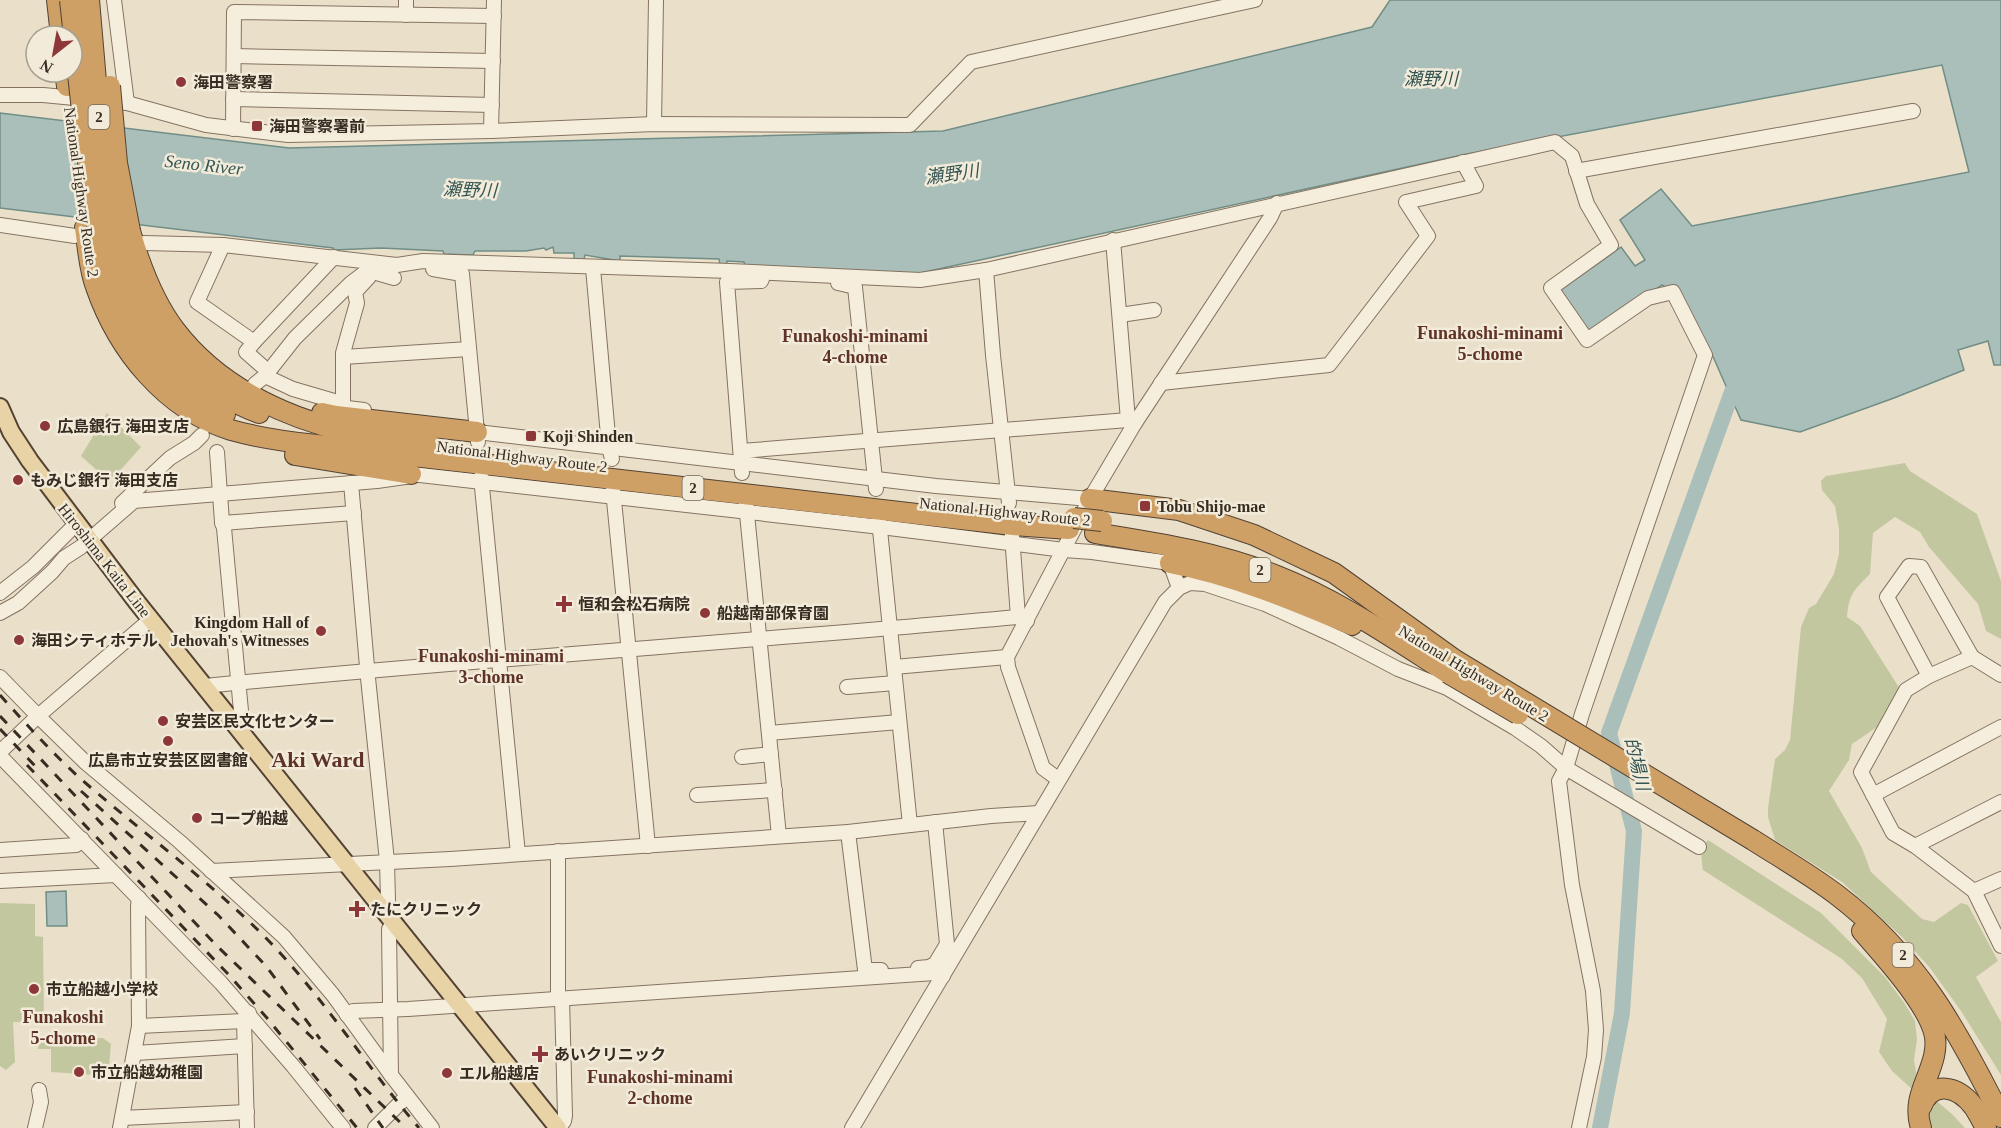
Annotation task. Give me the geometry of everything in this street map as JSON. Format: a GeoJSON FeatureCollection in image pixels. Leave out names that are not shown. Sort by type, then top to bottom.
{"type":"FeatureCollection","features":[{"type":"Feature","properties":{"kind":"highway"},"geometry":{"type":"LineString","coordinates":[[57,0],[60,24]]}},
{"type":"Feature","properties":{"kind":"highway","name":"2"},"geometry":{"type":"LineString","coordinates":[[70,0],[86,148],[109,237]]}},
{"type":"Feature","properties":{"kind":"highway","name":"2"},"geometry":{"type":"LineString","coordinates":[[89,0],[111,285],[132,330],[170,378],[228,395],[253,411],[313,432],[385,443],[476,442]]}},
{"type":"Feature","properties":{"kind":"highway","name":"National Highway Route 2"},"geometry":{"type":"LineString","coordinates":[[101,0],[117,164],[109,237]]}},
{"type":"Feature","properties":{"kind":"highway","name":"National Highway Route 2"},"geometry":{"type":"LineString","coordinates":[[67,84],[109,237],[138,258],[149,285],[169,321],[228,395],[241,420],[317,445],[1014,525],[1072,524]]}},
{"type":"Feature","properties":{"kind":"highway"},"geometry":{"type":"LineString","coordinates":[[228,395],[227,439],[250,447],[411,474]]}},
{"type":"Feature","properties":{"kind":"highway","name":"National Highway Route 2"},"geometry":{"type":"LineString","coordinates":[[476,442],[1017,513],[1072,524],[1205,540],[1282,564],[1318,580],[1451,667],[1750,845],[1820,883],[1867,920],[1909,963],[1945,1012],[2001,1117]]}},
{"type":"Feature","properties":{"kind":"highway"},"geometry":{"type":"LineString","coordinates":[[1090,498],[1179,510],[1254,535],[1334,573],[1412,643]]}},
{"type":"Feature","properties":{"kind":"highway"},"geometry":{"type":"LineString","coordinates":[[1170,563],[1192,567],[1274,592],[1357,627],[1412,643]]}},
{"type":"Feature","properties":{"kind":"highway","name":"National Highway Route 2"},"geometry":{"type":"LineString","coordinates":[[1750,845],[1862,931],[1900,972],[1935,1020],[1955,1054],[1991,1128]]}},
{"type":"Feature","properties":{"kind":"highway"},"geometry":{"type":"LineString","coordinates":[[1862,931],[1909,989],[1922,1007],[1933,1029],[1935,1050],[1920,1097],[1920,1121]]}},
{"type":"Feature","properties":{"kind":"highway"},"geometry":{"type":"LineString","coordinates":[[1945,1012],[2001,1104]]}},
{"type":"Feature","properties":{"kind":"highway"},"geometry":{"type":"LineString","coordinates":[[1920,1121],[1925,1096],[1937,1089],[1945,1088],[1967,1099],[1986,1128]]}},
{"type":"Feature","properties":{"kind":"main road","name":"Hiroshima Kaita Line"},"geometry":{"type":"LineString","coordinates":[[0,407],[11,432],[30,461],[86,531],[151,619],[558,1128]]}},
{"type":"Feature","properties":{"kind":"street"},"geometry":{"type":"LineString","coordinates":[[114,0],[127,104]]}},
{"type":"Feature","properties":{"kind":"street"},"geometry":{"type":"LineString","coordinates":[[406,0],[406,15]]}},
{"type":"Feature","properties":{"kind":"street"},"geometry":{"type":"LineString","coordinates":[[492,131],[494,0]]}},
{"type":"Feature","properties":{"kind":"street"},"geometry":{"type":"LineString","coordinates":[[654,123],[656,0]]}},
{"type":"Feature","properties":{"kind":"street"},"geometry":{"type":"LineString","coordinates":[[0,95],[43,95],[127,104],[188,121],[288,135],[492,131],[654,123],[910,125],[971,62],[1255,0]]}},
{"type":"Feature","properties":{"kind":"street"},"geometry":{"type":"LineString","coordinates":[[233,129],[234,12],[494,16]]}},
{"type":"Feature","properties":{"kind":"street"},"geometry":{"type":"LineString","coordinates":[[234,57],[493,61]]}},
{"type":"Feature","properties":{"kind":"street"},"geometry":{"type":"LineString","coordinates":[[233,99],[492,105]]}},
{"type":"Feature","properties":{"kind":"street"},"geometry":{"type":"LineString","coordinates":[[1576,171],[1913,111]]}},
{"type":"Feature","properties":{"kind":"street"},"geometry":{"type":"LineString","coordinates":[[0,225],[109,237],[223,245],[336,258],[374,265],[397,265],[423,261],[920,280],[986,270],[1555,142],[1572,156],[1587,204],[1611,245],[1551,288],[1587,340],[1647,298],[1673,292],[1705,355],[1582,714],[1566,768],[1559,781],[1572,885],[1593,991],[1596,1030],[1594,1057],[1579,1128]]}},
{"type":"Feature","properties":{"kind":"street"},"geometry":{"type":"LineString","coordinates":[[1161,383],[1329,365],[1428,236],[1406,202],[1476,186],[1462,162]]}},
{"type":"Feature","properties":{"kind":"street"},"geometry":{"type":"LineString","coordinates":[[1058,779],[1043,768],[1008,667],[1008,657],[1023,619],[1064,550],[1132,422],[1161,383],[1270,218],[1277,203]]}},
{"type":"Feature","properties":{"kind":"street"},"geometry":{"type":"LineString","coordinates":[[1113,240],[1132,422]]}},
{"type":"Feature","properties":{"kind":"street"},"geometry":{"type":"LineString","coordinates":[[223,245],[197,302],[252,349]]}},
{"type":"Feature","properties":{"kind":"street"},"geometry":{"type":"LineString","coordinates":[[0,613],[18,603],[64,558],[81,547],[86,531],[103,522],[170,458],[194,443],[228,395],[252,349],[336,258]]}},
{"type":"Feature","properties":{"kind":"street"},"geometry":{"type":"LineString","coordinates":[[423,261],[430,269],[462,274],[476,442]]}},
{"type":"Feature","properties":{"kind":"street"},"geometry":{"type":"LineString","coordinates":[[228,395],[288,348],[294,338],[351,283],[374,265]]}},
{"type":"Feature","properties":{"kind":"street"},"geometry":{"type":"LineString","coordinates":[[374,265],[394,278]]}},
{"type":"Feature","properties":{"kind":"street"},"geometry":{"type":"LineString","coordinates":[[343,406],[343,357],[357,303],[355,292],[374,265]]}},
{"type":"Feature","properties":{"kind":"street"},"geometry":{"type":"LineString","coordinates":[[593,268],[610,453]]}},
{"type":"Feature","properties":{"kind":"street"},"geometry":{"type":"LineString","coordinates":[[986,270],[1008,497]]}},
{"type":"Feature","properties":{"kind":"street"},"geometry":{"type":"LineString","coordinates":[[742,462],[727,282],[761,281],[764,273]]}},
{"type":"Feature","properties":{"kind":"street"},"geometry":{"type":"LineString","coordinates":[[813,276],[855,287],[876,484]]}},
{"type":"Feature","properties":{"kind":"street"},"geometry":{"type":"LineString","coordinates":[[1120,315],[1154,310]]}},
{"type":"Feature","properties":{"kind":"street"},"geometry":{"type":"LineString","coordinates":[[343,357],[469,349]]}},
{"type":"Feature","properties":{"kind":"street"},"geometry":{"type":"LineString","coordinates":[[228,395],[292,389],[334,401],[347,408],[465,424],[476,442]]}},
{"type":"Feature","properties":{"kind":"street"},"geometry":{"type":"LineString","coordinates":[[742,462],[871,440],[1132,422]]}},
{"type":"Feature","properties":{"kind":"street"},"geometry":{"type":"LineString","coordinates":[[476,442],[742,462],[876,484],[1008,497],[1090,498]]}},
{"type":"Feature","properties":{"kind":"street"},"geometry":{"type":"LineString","coordinates":[[218,452],[222,523],[241,711],[234,723]]}},
{"type":"Feature","properties":{"kind":"street"},"geometry":{"type":"LineString","coordinates":[[0,593],[33,567],[134,501],[351,483],[405,477],[411,474],[482,479],[746,507],[1012,538],[1064,550],[1170,563],[1179,588]]}},
{"type":"Feature","properties":{"kind":"street"},"geometry":{"type":"LineString","coordinates":[[482,479],[518,854]]}},
{"type":"Feature","properties":{"kind":"street"},"geometry":{"type":"LineString","coordinates":[[351,483],[387,861],[388,901],[382,908]]}},
{"type":"Feature","properties":{"kind":"street"},"geometry":{"type":"LineString","coordinates":[[613,493],[648,846]]}},
{"type":"Feature","properties":{"kind":"street"},"geometry":{"type":"LineString","coordinates":[[746,507],[779,836]]}},
{"type":"Feature","properties":{"kind":"street"},"geometry":{"type":"LineString","coordinates":[[222,523],[354,513]]}},
{"type":"Feature","properties":{"kind":"street"},"geometry":{"type":"LineString","coordinates":[[880,523],[910,825]]}},
{"type":"Feature","properties":{"kind":"street"},"geometry":{"type":"LineString","coordinates":[[1012,538],[1023,619]]}},
{"type":"Feature","properties":{"kind":"street"},"geometry":{"type":"LineString","coordinates":[[1929,676],[1887,597],[1909,566],[1921,567],[1972,657],[2001,675]]}},
{"type":"Feature","properties":{"kind":"street"},"geometry":{"type":"LineString","coordinates":[[852,1128],[937,971],[1039,813],[1165,602],[1179,588],[1190,583],[1205,584],[1265,604],[1339,638],[1398,669],[1447,688],[1515,728],[1585,780],[1699,847]]}},
{"type":"Feature","properties":{"kind":"street"},"geometry":{"type":"LineString","coordinates":[[151,619],[38,716],[0,754],[140,898],[343,1128]]}},
{"type":"Feature","properties":{"kind":"street"},"geometry":{"type":"LineString","coordinates":[[205,686],[759,638],[1023,619]]}},
{"type":"Feature","properties":{"kind":"street"},"geometry":{"type":"LineString","coordinates":[[894,667],[1008,657]]}},
{"type":"Feature","properties":{"kind":"street"},"geometry":{"type":"LineString","coordinates":[[1972,657],[1929,676],[1906,690],[1861,772],[1893,833],[1915,846],[1974,891],[2001,946]]}},
{"type":"Feature","properties":{"kind":"street"},"geometry":{"type":"LineString","coordinates":[[0,677],[86,763],[284,937],[347,1014],[432,1128]]}},
{"type":"Feature","properties":{"kind":"street"},"geometry":{"type":"LineString","coordinates":[[847,687],[895,683]]}},
{"type":"Feature","properties":{"kind":"street"},"geometry":{"type":"LineString","coordinates":[[769,733],[899,722]]}},
{"type":"Feature","properties":{"kind":"street"},"geometry":{"type":"LineString","coordinates":[[1872,795],[2001,727]]}},
{"type":"Feature","properties":{"kind":"street"},"geometry":{"type":"LineString","coordinates":[[742,756],[771,754]]}},
{"type":"Feature","properties":{"kind":"street"},"geometry":{"type":"LineString","coordinates":[[697,795],[775,790]]}},
{"type":"Feature","properties":{"kind":"street"},"geometry":{"type":"LineString","coordinates":[[1915,846],[2001,802]]}},
{"type":"Feature","properties":{"kind":"street"},"geometry":{"type":"LineString","coordinates":[[211,871],[848,832],[1039,813]]}},
{"type":"Feature","properties":{"kind":"street"},"geometry":{"type":"LineString","coordinates":[[935,822],[947,944],[937,971]]}},
{"type":"Feature","properties":{"kind":"street"},"geometry":{"type":"LineString","coordinates":[[848,832],[865,970],[929,967],[937,971]]}},
{"type":"Feature","properties":{"kind":"street"},"geometry":{"type":"LineString","coordinates":[[0,850],[76,845],[82,839]]}},
{"type":"Feature","properties":{"kind":"street"},"geometry":{"type":"LineString","coordinates":[[558,851],[560,998],[565,1116],[558,1128]]}},
{"type":"Feature","properties":{"kind":"street"},"geometry":{"type":"LineString","coordinates":[[0,881],[116,875]]}},
{"type":"Feature","properties":{"kind":"street"},"geometry":{"type":"LineString","coordinates":[[1974,891],[2001,879]]}},
{"type":"Feature","properties":{"kind":"street"},"geometry":{"type":"LineString","coordinates":[[140,898],[138,906],[139,1026],[121,1123],[247,1112]]}},
{"type":"Feature","properties":{"kind":"street"},"geometry":{"type":"LineString","coordinates":[[391,1075],[389,929],[394,924]]}},
{"type":"Feature","properties":{"kind":"street"},"geometry":{"type":"LineString","coordinates":[[347,1014],[353,1011],[937,971]]}},
{"type":"Feature","properties":{"kind":"street"},"geometry":{"type":"LineString","coordinates":[[139,1026],[246,1017]]}},
{"type":"Feature","properties":{"kind":"street"},"geometry":{"type":"LineString","coordinates":[[246,1017],[247,1128]]}},
{"type":"Feature","properties":{"kind":"street"},"geometry":{"type":"LineString","coordinates":[[135,1053],[245,1046]]}},
{"type":"Feature","properties":{"kind":"street"},"geometry":{"type":"LineString","coordinates":[[35,1128],[41,1102],[39,1090]]}},
{"type":"Feature","properties":{"kind":"street"},"geometry":{"type":"LineString","coordinates":[[375,1128],[407,1096]]}},
{"type":"Feature","properties":{"kind":"green space"},"geometry":{"type":"Polygon","coordinates":[[[107,413],[141,447],[110,482],[81,456],[107,413]]]}},
{"type":"Feature","properties":{"kind":"green space"},"geometry":{"type":"Polygon","coordinates":[[[1905,463],[1910,471],[1977,514],[2001,581],[2001,639],[1986,631],[1978,604],[1929,547],[1920,532],[1895,517],[1873,533],[1870,574],[1853,593],[1847,617],[1860,626],[1900,689],[1877,727],[1852,744],[1849,760],[1829,791],[1862,848],[1871,872],[1922,919],[1934,922],[1961,903],[1968,905],[1998,961],[1976,977],[2001,1022],[2001,1075],[1961,1011],[1930,968],[1903,938],[1842,882],[1775,840],[1768,817],[1775,759],[1785,750],[1790,740],[1801,627],[1809,608],[1816,604],[1834,574],[1839,554],[1839,529],[1835,506],[1822,490],[1821,481],[1826,476],[1905,463]]]}},
{"type":"Feature","properties":{"kind":"green space"},"geometry":{"type":"Polygon","coordinates":[[[1708,840],[1821,913],[1885,977],[1915,1021],[1917,1040],[1914,1060],[1917,1077],[1933,1098],[1965,1128],[1911,1128],[1913,1090],[1892,1071],[1879,1052],[1887,1019],[1862,978],[1842,959],[1703,870],[1702,850],[1708,840]]]}},
{"type":"Feature","properties":{"kind":"green space"},"geometry":{"type":"Polygon","coordinates":[[[0,903],[35,904],[35,936],[43,937],[44,1023],[13,1022],[15,1062],[6,1070],[0,1066],[0,903]]]}},
{"type":"Feature","properties":{"kind":"green space"},"geometry":{"type":"Polygon","coordinates":[[[103,1038],[111,1044],[109,1066],[97,1066],[95,1075],[51,1072],[51,1049],[38,1049],[39,1039],[103,1038]]]}},
{"type":"Feature","properties":{"kind":"water","name":"瀬野川"},"geometry":{"type":"Polygon","coordinates":[[[1390,0],[2001,0],[2001,365],[1994,365],[1988,341],[1958,350],[1964,370],[1800,432],[1741,420],[1711,352],[1667,288],[1662,285],[1585,337],[1555,294],[1621,247],[1635,266],[1645,260],[1620,220],[1661,189],[1692,226],[1969,172],[1942,65],[1467,154],[911,275],[745,266],[744,262],[727,261],[726,266],[720,265],[719,259],[620,256],[620,261],[585,255],[584,260],[574,259],[574,253],[554,253],[553,247],[546,250],[544,248],[526,251],[475,251],[473,255],[381,248],[334,250],[333,248],[0,208],[0,113],[289,148],[943,131],[1372,27],[1390,0]]]}},
{"type":"Feature","properties":{"kind":"water"},"geometry":{"type":"Polygon","coordinates":[[[66,891],[67,926],[47,926],[46,892],[66,891]]]}},
{"type":"Feature","properties":{"kind":"waterway","name":"的場川"},"geometry":{"type":"LineString","coordinates":[[1600,1128],[1622,1013],[1634,831],[1609,733],[1732,392]]}},
{"type":"Feature","properties":{"kind":"railway"},"geometry":{"type":"LineString","coordinates":[[0,695],[82,780],[198,876],[265,937],[306,983],[419,1128]]}},
{"type":"Feature","properties":{"kind":"railway"},"geometry":{"type":"LineString","coordinates":[[0,716],[216,945],[406,1128]]}},
{"type":"Feature","properties":{"kind":"railway"},"geometry":{"type":"LineString","coordinates":[[0,729],[36,767]]}},
{"type":"Feature","properties":{"kind":"railway"},"geometry":{"type":"LineString","coordinates":[[27,765],[229,975],[357,1128]]}},
{"type":"Feature","properties":{"kind":"railway"},"geometry":{"type":"LineString","coordinates":[[81,791],[218,915],[266,966],[320,1039]]}},
{"type":"Feature","properties":{"kind":"railway"},"geometry":{"type":"LineString","coordinates":[[355,1088],[383,1128]]}},
{"type":"Feature","properties":{"kind":"place","name":"海田警察署"},"geometry":{"type":"Point","coordinates":[181,82]}},
{"type":"Feature","properties":{"kind":"place","name":"海田警察署前"},"geometry":{"type":"Point","coordinates":[257,126]}},
{"type":"Feature","properties":{"kind":"place","name":"広島銀行 海田支店"},"geometry":{"type":"Point","coordinates":[45,426]}},
{"type":"Feature","properties":{"kind":"place","name":"Koji Shinden"},"geometry":{"type":"Point","coordinates":[531,436]}},
{"type":"Feature","properties":{"kind":"place","name":"もみじ銀行 海田支店"},"geometry":{"type":"Point","coordinates":[18,480]}},
{"type":"Feature","properties":{"kind":"place","name":"Tobu Shijo-mae"},"geometry":{"type":"Point","coordinates":[1145,506]}},
{"type":"Feature","properties":{"kind":"place","name":"恒和会松石病院"},"geometry":{"type":"Point","coordinates":[564,604]}},
{"type":"Feature","properties":{"kind":"place","name":"船越南部保育園"},"geometry":{"type":"Point","coordinates":[705,613]}},
{"type":"Feature","properties":{"kind":"place","name":"Kingdom Hall of Jehovah's Witnesses"},"geometry":{"type":"Point","coordinates":[321,631]}},
{"type":"Feature","properties":{"kind":"place","name":"海田シティホテル"},"geometry":{"type":"Point","coordinates":[19,640]}},
{"type":"Feature","properties":{"kind":"place","name":"安芸区民文化センター"},"geometry":{"type":"Point","coordinates":[163,721]}},
{"type":"Feature","properties":{"kind":"place","name":"広島市立安芸区図書館"},"geometry":{"type":"Point","coordinates":[168,741]}},
{"type":"Feature","properties":{"kind":"place","name":"コープ船越"},"geometry":{"type":"Point","coordinates":[197,818]}},
{"type":"Feature","properties":{"kind":"place","name":"たにクリニック"},"geometry":{"type":"Point","coordinates":[357,909]}},
{"type":"Feature","properties":{"kind":"place","name":"市立船越小学校"},"geometry":{"type":"Point","coordinates":[34,989]}},
{"type":"Feature","properties":{"kind":"place","name":"あいクリニック"},"geometry":{"type":"Point","coordinates":[540,1054]}},
{"type":"Feature","properties":{"kind":"place","name":"市立船越幼稚園"},"geometry":{"type":"Point","coordinates":[79,1072]}},
{"type":"Feature","properties":{"kind":"place","name":"エル船越店"},"geometry":{"type":"Point","coordinates":[447,1073]}},
{"type":"Feature","properties":{"kind":"district","name":"Funakoshi-minami 5-chome"},"geometry":{"type":"Point","coordinates":[1490,343]}},
{"type":"Feature","properties":{"kind":"district","name":"Funakoshi-minami 4-chome"},"geometry":{"type":"Point","coordinates":[855,346]}},
{"type":"Feature","properties":{"kind":"district","name":"Funakoshi-minami 3-chome"},"geometry":{"type":"Point","coordinates":[491,666]}},
{"type":"Feature","properties":{"kind":"district","name":"Aki Ward"},"geometry":{"type":"Point","coordinates":[318,759]}},
{"type":"Feature","properties":{"kind":"district","name":"Funakoshi 5-chome"},"geometry":{"type":"Point","coordinates":[63,1027]}},
{"type":"Feature","properties":{"kind":"district","name":"Funakoshi-minami 2-chome"},"geometry":{"type":"Point","coordinates":[660,1087]}},
{"type":"Feature","properties":{"kind":"water label","name":"Seno River"},"geometry":{"type":"Point","coordinates":[204,165]}}]}
